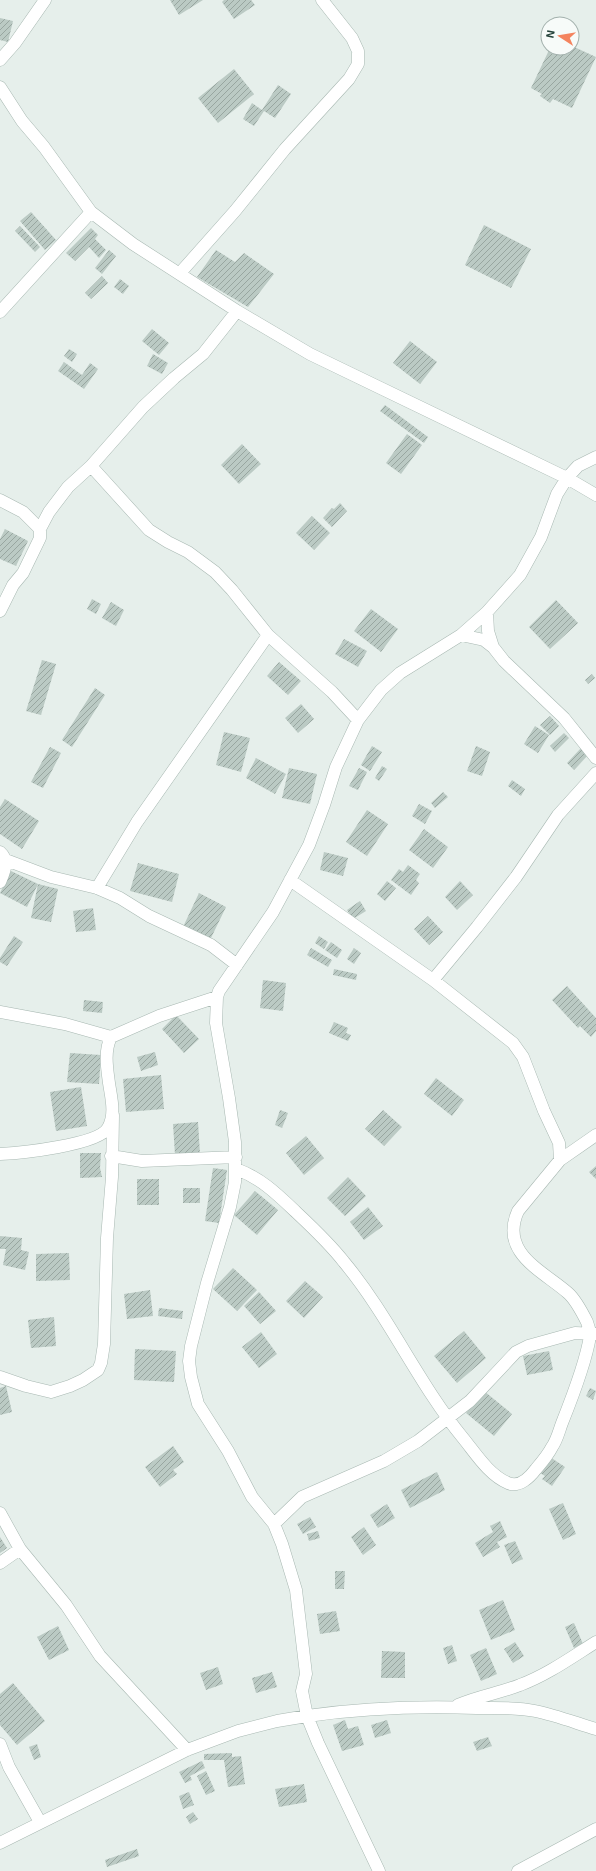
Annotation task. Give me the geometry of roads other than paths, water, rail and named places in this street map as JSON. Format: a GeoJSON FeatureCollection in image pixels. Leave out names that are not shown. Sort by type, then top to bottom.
{"type":"FeatureCollection","features":[{"type":"Feature","properties":{"kind":"street"},"geometry":{"type":"LineString","coordinates":[[0,60],[14,43],[44,0]]}},
{"type":"Feature","properties":{"kind":"street"},"geometry":{"type":"LineString","coordinates":[[180,273],[235,211],[285,149],[349,79],[358,64],[358,51],[352,38],[322,0]]}},
{"type":"Feature","properties":{"kind":"street"},"geometry":{"type":"LineString","coordinates":[[0,87],[22,120],[44,147],[91,212],[133,244],[237,311],[310,354],[567,478],[596,495]]}},
{"type":"Feature","properties":{"kind":"street"},"geometry":{"type":"LineString","coordinates":[[0,312],[91,212]]}},
{"type":"Feature","properties":{"kind":"street"},"geometry":{"type":"LineString","coordinates":[[0,611],[13,585],[23,573],[40,538],[40,529],[68,487],[91,466],[143,407],[174,378],[203,354],[237,311]]}},
{"type":"Feature","properties":{"kind":"street"},"geometry":{"type":"LineString","coordinates":[[379,1871],[318,1744],[307,1716],[302,1691],[306,1674],[296,1590],[274,1524],[252,1497],[228,1452],[198,1404],[191,1377],[191,1346],[208,1276],[230,1207],[235,1182],[236,1163],[230,1098],[217,1040],[215,1011],[217,996],[221,986],[273,912],[309,845],[336,767],[358,720],[381,690],[400,673],[461,635],[488,612],[520,575],[541,537],[558,494],[567,478],[578,466],[596,457]]}},
{"type":"Feature","properties":{"kind":"street"},"geometry":{"type":"LineString","coordinates":[[91,466],[149,530],[188,552],[214,572],[232,590],[268,635],[332,692],[358,720]]}},
{"type":"Feature","properties":{"kind":"street"},"geometry":{"type":"LineString","coordinates":[[0,500],[23,512],[40,529]]}},
{"type":"Feature","properties":{"kind":"street"},"geometry":{"type":"LineString","coordinates":[[488,612],[488,631],[493,647]]}},
{"type":"Feature","properties":{"kind":"street"},"geometry":{"type":"LineString","coordinates":[[96,888],[163,783],[268,635]]}},
{"type":"Feature","properties":{"kind":"street"},"geometry":{"type":"LineString","coordinates":[[461,635],[484,640],[493,647],[504,661],[564,718],[596,758]]}},
{"type":"Feature","properties":{"kind":"street"},"geometry":{"type":"LineString","coordinates":[[433,980],[516,877],[558,814],[596,773]]}},
{"type":"Feature","properties":{"kind":"street"},"geometry":{"type":"LineString","coordinates":[[0,882],[3,856],[51,877],[96,888],[120,898],[149,916],[211,945],[237,965]]}},
{"type":"Feature","properties":{"kind":"street"},"geometry":{"type":"LineString","coordinates":[[290,880],[433,980],[469,1010],[513,1043],[523,1057],[544,1111],[559,1143],[560,1160]]}},
{"type":"Feature","properties":{"kind":"street"},"geometry":{"type":"LineString","coordinates":[[0,1012],[64,1024],[111,1037],[159,1016],[217,996]]}},
{"type":"Feature","properties":{"kind":"street"},"geometry":{"type":"LineString","coordinates":[[0,1377],[26,1386],[51,1392],[78,1383],[98,1370],[102,1359],[104,1344],[107,1238],[112,1177],[111,1156],[113,1116],[107,1058],[108,1043],[111,1037]]}},
{"type":"Feature","properties":{"kind":"street"},"geometry":{"type":"LineString","coordinates":[[0,1154],[74,1144],[96,1138],[108,1129],[113,1116]]}},
{"type":"Feature","properties":{"kind":"street"},"geometry":{"type":"LineString","coordinates":[[111,1156],[142,1161],[236,1163],[260,1179],[328,1242],[345,1263],[447,1418],[479,1459],[507,1483],[514,1485],[523,1481],[535,1471],[553,1447],[593,1334],[584,1315],[573,1299],[528,1262],[518,1250],[514,1235],[515,1218],[523,1203],[557,1166],[560,1160],[596,1135]]}},
{"type":"Feature","properties":{"kind":"street"},"geometry":{"type":"LineString","coordinates":[[274,1524],[302,1497],[384,1461],[418,1441],[470,1401],[516,1352],[528,1346],[575,1333],[593,1334]]}},
{"type":"Feature","properties":{"kind":"street"},"geometry":{"type":"LineString","coordinates":[[0,1513],[20,1549],[66,1605],[100,1656],[187,1750]]}},
{"type":"Feature","properties":{"kind":"street"},"geometry":{"type":"LineString","coordinates":[[0,1564],[20,1549]]}},
{"type":"Feature","properties":{"kind":"street"},"geometry":{"type":"LineString","coordinates":[[453,1707],[470,1700],[492,1695],[522,1684],[561,1664],[596,1642]]}},
{"type":"Feature","properties":{"kind":"street"},"geometry":{"type":"LineString","coordinates":[[0,1843],[187,1750],[238,1731],[277,1720],[340,1711],[453,1707],[534,1711],[596,1730]]}},
{"type":"Feature","properties":{"kind":"street"},"geometry":{"type":"LineString","coordinates":[[0,1744],[9,1767],[40,1822]]}},
{"type":"Feature","properties":{"kind":"street"},"geometry":{"type":"LineString","coordinates":[[518,1871],[596,1829]]}}]}
